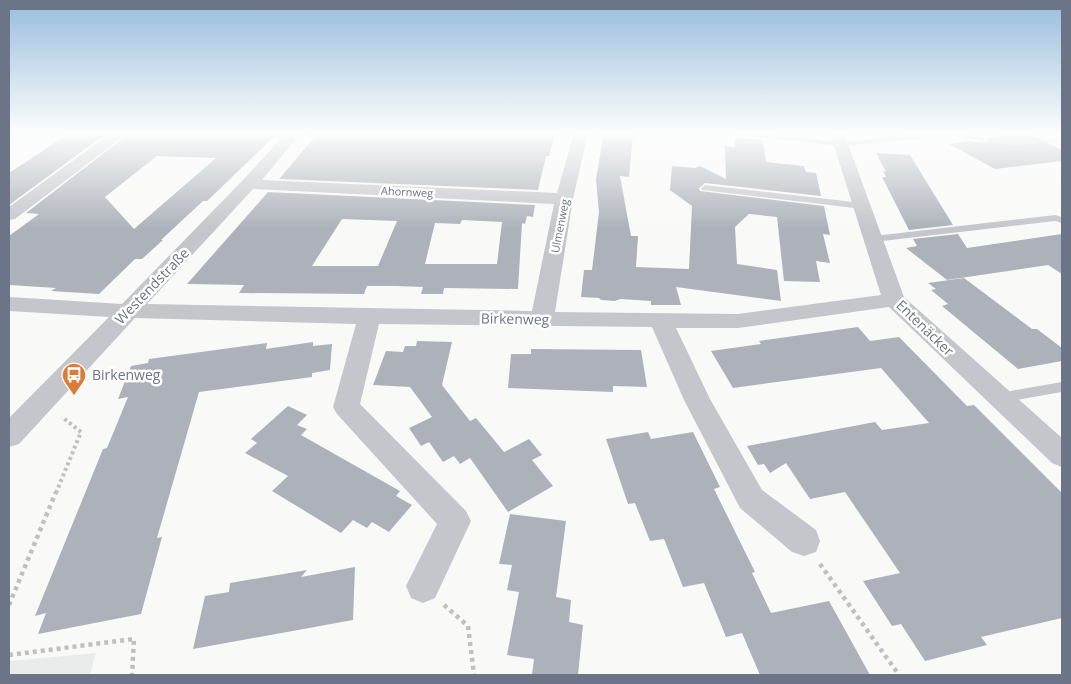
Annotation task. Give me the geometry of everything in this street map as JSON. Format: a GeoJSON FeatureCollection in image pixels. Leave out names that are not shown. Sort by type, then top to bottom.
{"type":"FeatureCollection","features":[{"type":"Feature","properties":{"kind":"street"},"geometry":{"type":"LineString","coordinates":[[9,215],[78,165]]}},
{"type":"Feature","properties":{"kind":"street","name":"Westendstraße"},"geometry":{"type":"LineString","coordinates":[[9,436],[266,165]]}},
{"type":"Feature","properties":{"kind":"street","name":"Ulmenweg"},"geometry":{"type":"LineString","coordinates":[[542,319],[564,199],[573,165]]}},
{"type":"Feature","properties":{"kind":"street","name":"Entenäcker"},"geometry":{"type":"LineString","coordinates":[[849,165],[894,300],[1062,455]]}},
{"type":"Feature","properties":{"kind":"street","name":"Ahornweg"},"geometry":{"type":"LineString","coordinates":[[249,184],[564,199]]}},
{"type":"Feature","properties":{"kind":"street","name":"Birkenweg"},"geometry":{"type":"LineString","coordinates":[[9,304],[128,311],[369,317],[738,321],[894,300]]}},
{"type":"Feature","properties":{"kind":"street"},"geometry":{"type":"LineString","coordinates":[[369,317],[346,407],[456,521],[423,586]]}},
{"type":"Feature","properties":{"kind":"street"},"geometry":{"type":"LineString","coordinates":[[661,321],[697,400],[750,499],[804,541]]}},
{"type":"Feature","properties":{"kind":"lane"},"geometry":{"type":"LineString","coordinates":[[704,188],[863,206]]}},
{"type":"Feature","properties":{"kind":"lane"},"geometry":{"type":"LineString","coordinates":[[874,239],[1054,218],[1062,220]]}},
{"type":"Feature","properties":{"kind":"lane"},"geometry":{"type":"LineString","coordinates":[[999,398],[1062,387]]}},
{"type":"Feature","properties":{"kind":"path"},"geometry":{"type":"LineString","coordinates":[[9,603],[81,432],[66,418],[32,411]]}},
{"type":"Feature","properties":{"kind":"path"},"geometry":{"type":"LineString","coordinates":[[804,541],[899,675]]}},
{"type":"Feature","properties":{"kind":"path"},"geometry":{"type":"LineString","coordinates":[[423,586],[468,626],[474,675]]}},
{"type":"Feature","properties":{"kind":"path"},"geometry":{"type":"LineString","coordinates":[[9,655],[134,640],[132,675]]}},
{"type":"Feature","properties":{"kind":"shaded area"},"geometry":{"type":"Polygon","coordinates":[[[96,653],[90,675],[9,675],[9,661],[96,653]]]}},
{"type":"Feature","properties":{"kind":"building"},"geometry":{"type":"Polygon","coordinates":[[[21,165],[64,165],[9,205],[9,173],[21,165]]]}},
{"type":"Feature","properties":{"kind":"building"},"geometry":{"type":"Polygon","coordinates":[[[89,165],[146,165],[105,197],[134,229],[208,165],[245,165],[207,201],[203,201],[142,259],[135,259],[99,294],[51,291],[56,288],[9,285],[9,236],[39,214],[26,213],[89,165]]]}},
{"type":"Feature","properties":{"kind":"building"},"geometry":{"type":"Polygon","coordinates":[[[291,165],[544,165],[538,190],[279,179],[291,165]]]}},
{"type":"Feature","properties":{"kind":"building"},"geometry":{"type":"Polygon","coordinates":[[[598,165],[630,165],[629,177],[620,176],[631,236],[638,236],[636,267],[689,269],[692,206],[670,190],[672,166],[695,168],[700,166],[726,179],[726,165],[804,166],[806,172],[816,173],[821,196],[705,183],[699,188],[700,191],[824,206],[830,235],[823,234],[830,263],[816,261],[820,282],[784,281],[777,217],[749,214],[735,227],[737,264],[777,270],[781,301],[676,287],[681,305],[651,305],[651,301],[620,299],[615,301],[581,297],[584,270],[592,270],[599,212],[596,179],[598,165]]]}},
{"type":"Feature","properties":{"kind":"building"},"geometry":{"type":"Polygon","coordinates":[[[882,165],[916,165],[953,225],[909,230],[882,177],[886,177],[883,171],[886,172],[882,165]]]}},
{"type":"Feature","properties":{"kind":"building"},"geometry":{"type":"Polygon","coordinates":[[[987,165],[1029,165],[995,169],[987,165]]]}},
{"type":"Feature","properties":{"kind":"building"},"geometry":{"type":"Polygon","coordinates":[[[268,192],[535,205],[533,217],[527,216],[525,224],[522,223],[518,289],[444,288],[443,294],[421,294],[423,287],[367,286],[364,294],[239,293],[244,285],[187,284],[268,192]],[[342,219],[312,266],[378,266],[397,221],[342,219]],[[462,220],[460,224],[435,223],[425,264],[497,264],[502,222],[462,220]]]}},
{"type":"Feature","properties":{"kind":"building"},"geometry":{"type":"Polygon","coordinates":[[[958,234],[967,248],[1062,234],[1062,274],[1048,265],[947,280],[906,248],[917,246],[913,239],[958,234]]]}},
{"type":"Feature","properties":{"kind":"building"},"geometry":{"type":"Polygon","coordinates":[[[964,278],[1032,329],[1037,329],[1062,348],[1062,361],[1018,369],[942,306],[948,304],[931,290],[936,289],[928,283],[964,278]]]}},
{"type":"Feature","properties":{"kind":"building"},"geometry":{"type":"Polygon","coordinates":[[[858,327],[870,341],[899,337],[967,406],[974,405],[1062,493],[1062,618],[981,637],[987,645],[925,661],[901,624],[892,626],[863,581],[900,573],[845,492],[810,499],[786,463],[770,473],[764,464],[758,465],[747,446],[875,422],[882,430],[929,423],[881,368],[733,388],[711,351],[761,344],[759,341],[858,327]]]}},
{"type":"Feature","properties":{"kind":"building"},"geometry":{"type":"Polygon","coordinates":[[[417,341],[452,342],[442,385],[470,421],[476,418],[504,452],[529,439],[542,455],[532,460],[553,486],[508,512],[470,458],[460,464],[454,456],[443,462],[429,442],[421,446],[409,428],[432,417],[410,387],[373,385],[386,351],[403,352],[405,346],[416,346],[417,341]]]}},
{"type":"Feature","properties":{"kind":"building"},"geometry":{"type":"Polygon","coordinates":[[[313,342],[313,346],[332,344],[330,370],[312,373],[312,377],[199,392],[157,538],[162,537],[141,614],[38,634],[46,613],[35,616],[103,449],[107,448],[128,397],[118,399],[131,366],[148,363],[149,359],[267,343],[266,349],[313,342]]]}},
{"type":"Feature","properties":{"kind":"building"},"geometry":{"type":"Polygon","coordinates":[[[531,349],[641,350],[647,387],[613,386],[613,392],[508,388],[511,354],[531,354],[531,349]]]}},
{"type":"Feature","properties":{"kind":"building"},"geometry":{"type":"Polygon","coordinates":[[[288,406],[307,415],[297,425],[307,429],[301,435],[400,491],[396,496],[412,505],[389,532],[372,522],[367,528],[353,520],[341,533],[272,491],[288,476],[245,453],[257,443],[251,439],[288,406]]]}},
{"type":"Feature","properties":{"kind":"building"},"geometry":{"type":"Polygon","coordinates":[[[648,432],[651,439],[693,432],[720,487],[714,489],[755,572],[752,573],[771,613],[829,601],[870,675],[760,675],[742,633],[726,637],[704,583],[683,587],[664,539],[650,541],[635,503],[628,504],[606,439],[648,432]]]}},
{"type":"Feature","properties":{"kind":"building"},"geometry":{"type":"Polygon","coordinates":[[[510,514],[566,521],[556,597],[571,600],[569,622],[583,625],[578,675],[532,675],[534,659],[507,655],[519,592],[507,590],[512,565],[499,564],[510,514]]]}},
{"type":"Feature","properties":{"kind":"building"},"geometry":{"type":"Polygon","coordinates":[[[355,567],[353,620],[193,649],[205,596],[229,592],[230,583],[307,570],[301,577],[355,567]]]}},
{"type":"Feature","properties":{"kind":"place","name":"Birkenweg"},"geometry":{"type":"Point","coordinates":[74,396]}}]}
